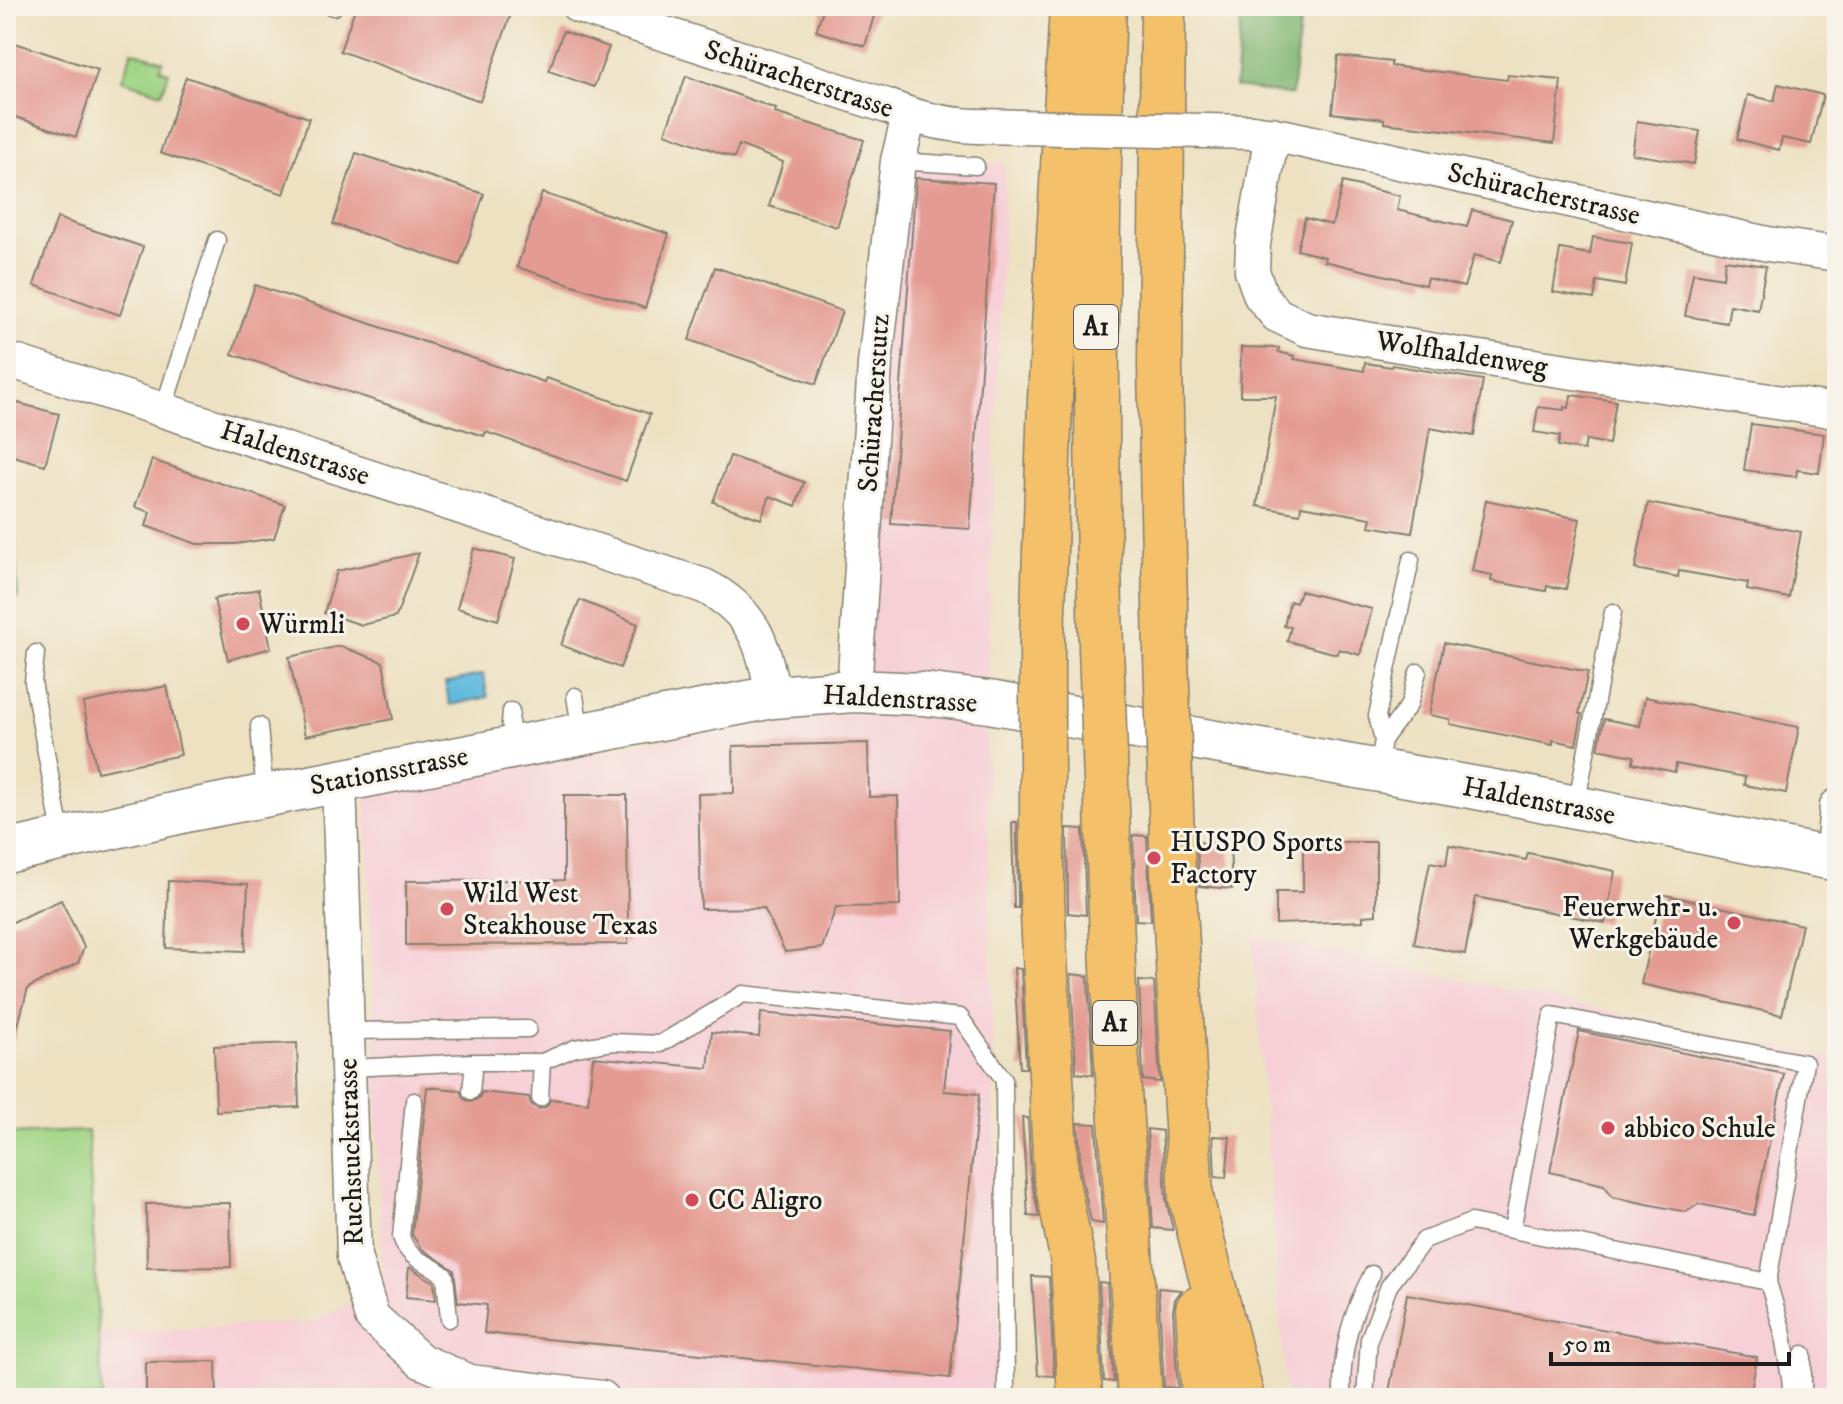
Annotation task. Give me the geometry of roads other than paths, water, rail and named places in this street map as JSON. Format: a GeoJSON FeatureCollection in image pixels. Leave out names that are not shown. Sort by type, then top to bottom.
{"type":"FeatureCollection","features":[{"type":"Feature","properties":{"kind":"highway"},"geometry":{"type":"LineString","coordinates":[[1056,1398],[1050,1264],[1056,1177],[1042,896],[1042,641],[1050,399],[1072,6]]}},
{"type":"Feature","properties":{"kind":"highway","name":"A1"},"geometry":{"type":"LineString","coordinates":[[1104,6],[1097,193],[1096,367],[1101,648],[1116,1047],[1140,1398]]}},
{"type":"Feature","properties":{"kind":"highway"},"geometry":{"type":"LineString","coordinates":[[1163,6],[1160,366],[1166,655],[1174,887],[1204,1398]]}},
{"type":"Feature","properties":{"kind":"highway"},"geometry":{"type":"LineString","coordinates":[[1056,1177],[1073,1262],[1080,1398]]}},
{"type":"Feature","properties":{"kind":"highway"},"geometry":{"type":"LineString","coordinates":[[1191,1198],[1242,1398]]}},
{"type":"Feature","properties":{"kind":"street","name":"Schüracherstrasse"},"geometry":{"type":"LineString","coordinates":[[579,6],[632,14],[909,116],[943,125],[1262,133],[1768,244],[1837,254]]}},
{"type":"Feature","properties":{"kind":"street","name":"Schüracherstutz"},"geometry":{"type":"LineString","coordinates":[[854,691],[875,364],[898,161],[909,116]]}},
{"type":"Feature","properties":{"kind":"street","name":"Wolfhaldenweg"},"geometry":{"type":"LineString","coordinates":[[1262,133],[1252,271],[1261,296],[1277,315],[1307,329],[1837,411]]}},
{"type":"Feature","properties":{"kind":"street","name":"Haldenstrasse"},"geometry":{"type":"LineString","coordinates":[[6,359],[704,586],[724,596],[755,630],[768,665],[773,697],[854,691],[923,694],[1380,756],[1576,808],[1834,860]]}},
{"type":"Feature","properties":{"kind":"street","name":"Stationsstrasse"},"geometry":{"type":"LineString","coordinates":[[6,852],[339,781],[513,729],[578,715],[773,697]]}},
{"type":"Feature","properties":{"kind":"street","name":"Ruchstuckstrasse"},"geometry":{"type":"LineString","coordinates":[[339,781],[354,1257],[372,1317],[421,1361],[470,1382],[602,1398]]}},
{"type":"Feature","properties":{"kind":"street"},"geometry":{"type":"LineString","coordinates":[[1834,860],[1837,806]]}},
{"type":"Feature","properties":{"kind":"lane"},"geometry":{"type":"LineString","coordinates":[[898,161],[976,166]]}},
{"type":"Feature","properties":{"kind":"lane"},"geometry":{"type":"LineString","coordinates":[[163,410],[217,240]]}},
{"type":"Feature","properties":{"kind":"lane"},"geometry":{"type":"LineString","coordinates":[[1380,756],[1377,716],[1411,560]]}},
{"type":"Feature","properties":{"kind":"lane"},"geometry":{"type":"LineString","coordinates":[[1576,808],[1613,612]]}},
{"type":"Feature","properties":{"kind":"lane"},"geometry":{"type":"LineString","coordinates":[[36,653],[33,682],[62,839]]}},
{"type":"Feature","properties":{"kind":"lane"},"geometry":{"type":"LineString","coordinates":[[1380,756],[1409,705],[1418,672]]}},
{"type":"Feature","properties":{"kind":"lane"},"geometry":{"type":"LineString","coordinates":[[259,726],[266,795]]}},
{"type":"Feature","properties":{"kind":"lane"},"geometry":{"type":"LineString","coordinates":[[349,1068],[542,1062],[575,1048],[613,1042],[660,1044],[743,994],[960,1017],[1004,1080],[1006,1398]]}},
{"type":"Feature","properties":{"kind":"lane"},"geometry":{"type":"LineString","coordinates":[[1512,1230],[1552,1015],[1805,1063],[1768,1282],[1782,1329],[1791,1384],[1789,1398]]}},
{"type":"Feature","properties":{"kind":"lane"},"geometry":{"type":"LineString","coordinates":[[348,1031],[528,1029]]}},
{"type":"Feature","properties":{"kind":"lane"},"geometry":{"type":"LineString","coordinates":[[471,1091],[474,1062]]}},
{"type":"Feature","properties":{"kind":"lane"},"geometry":{"type":"LineString","coordinates":[[540,1098],[542,1062]]}},
{"type":"Feature","properties":{"kind":"lane"},"geometry":{"type":"LineString","coordinates":[[414,1101],[401,1237],[406,1251],[416,1260],[435,1267],[445,1276],[449,1319]]}},
{"type":"Feature","properties":{"kind":"lane"},"geometry":{"type":"LineString","coordinates":[[1365,1398],[1369,1339],[1389,1286],[1424,1240],[1471,1222],[1768,1282]]}},
{"type":"Feature","properties":{"kind":"lane"},"geometry":{"type":"LineString","coordinates":[[1342,1398],[1345,1341],[1355,1307],[1372,1274]]}},
{"type":"Feature","properties":{"kind":"lane"},"geometry":{"type":"LineString","coordinates":[[1803,1354],[1803,1398]]}},
{"type":"Feature","properties":{"kind":"water"},"geometry":{"type":"Polygon","coordinates":[[[483,674],[488,697],[450,705],[445,683],[483,674]]]}},
{"type":"Feature","properties":{"kind":"place","name":"Würmli"},"geometry":{"type":"Point","coordinates":[243,624]}},
{"type":"Feature","properties":{"kind":"place","name":"HUSPO Sports Factory"},"geometry":{"type":"Point","coordinates":[1154,858]}},
{"type":"Feature","properties":{"kind":"place","name":"Wild West Steakhouse Texas"},"geometry":{"type":"Point","coordinates":[447,909]}},
{"type":"Feature","properties":{"kind":"place","name":"Feuerwehr- u. Werkgebäude"},"geometry":{"type":"Point","coordinates":[1734,923]}},
{"type":"Feature","properties":{"kind":"place","name":"abbico Schule"},"geometry":{"type":"Point","coordinates":[1608,1128]}},
{"type":"Feature","properties":{"kind":"place","name":"CC Aligro"},"geometry":{"type":"Point","coordinates":[692,1200]}}]}
